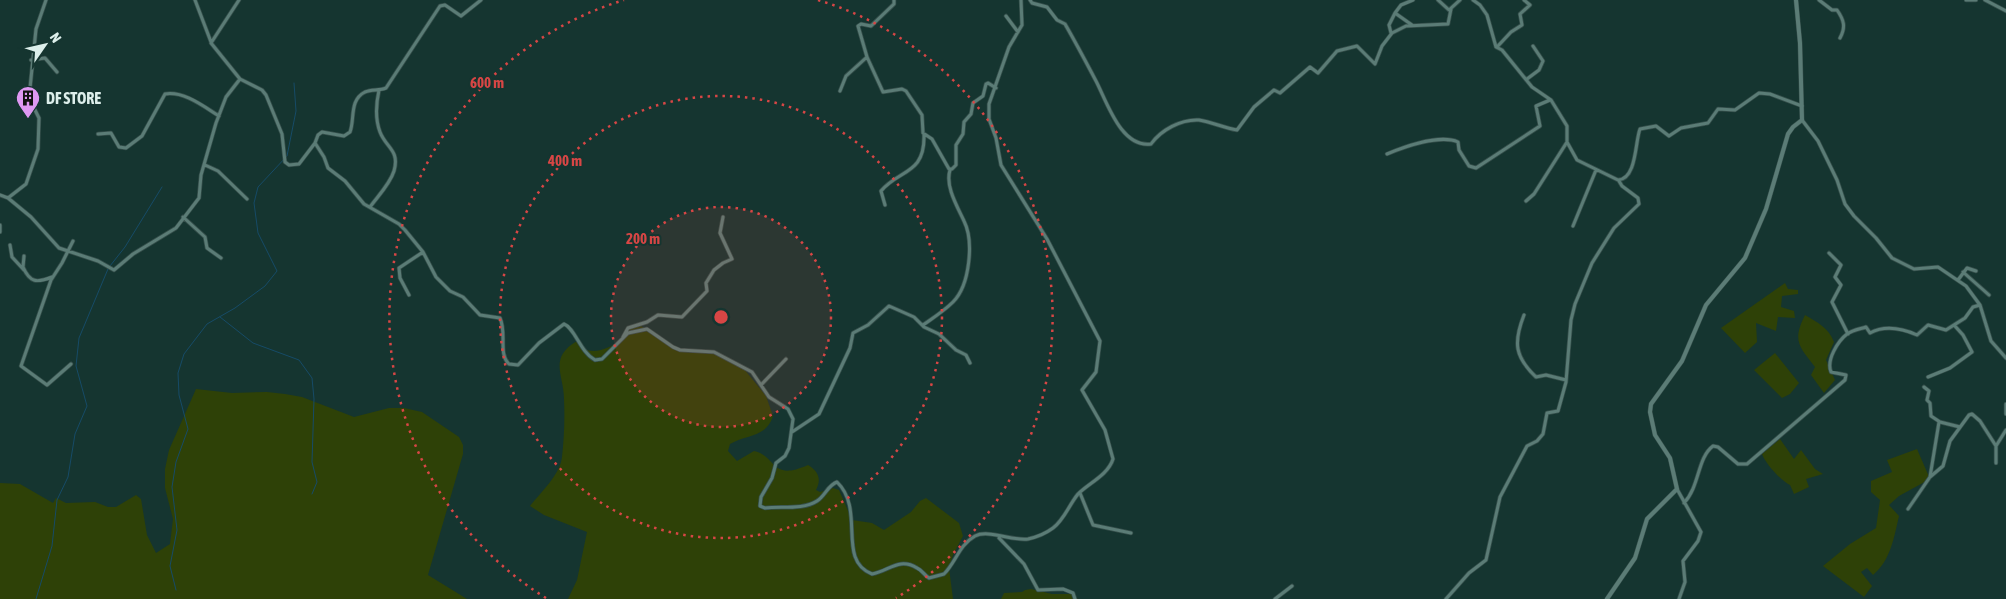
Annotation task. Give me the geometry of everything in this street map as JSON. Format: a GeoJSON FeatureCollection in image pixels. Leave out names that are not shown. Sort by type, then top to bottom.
{"type":"FeatureCollection","features":[{"type":"Feature","properties":{"kind":"street"},"geometry":{"type":"LineString","coordinates":[[8,198],[26,184],[38,149],[39,118],[29,98],[36,29],[46,0]]}},
{"type":"Feature","properties":{"kind":"street"},"geometry":{"type":"LineString","coordinates":[[195,0],[211,43],[240,79],[262,90],[266,95],[282,134],[285,162],[289,165],[299,164],[322,132],[346,135],[351,128],[353,111],[358,98],[366,91],[386,88],[440,6],[445,5],[461,16],[479,1]]}},
{"type":"Feature","properties":{"kind":"street"},"geometry":{"type":"LineString","coordinates":[[211,43],[239,0]]}},
{"type":"Feature","properties":{"kind":"street"},"geometry":{"type":"LineString","coordinates":[[885,205],[881,191],[914,167],[923,148],[924,134],[922,116],[908,93],[904,90],[882,91],[867,57],[858,26],[861,24],[871,26],[894,4],[894,0]]}},
{"type":"Feature","properties":{"kind":"street"},"geometry":{"type":"LineString","coordinates":[[315,143],[324,156],[328,168],[345,181],[364,204],[399,224],[423,252],[436,277],[450,291],[462,296],[480,315],[500,318],[505,337],[504,358],[512,365],[518,365],[539,343],[564,324],[570,328],[586,354],[595,360],[600,360],[628,334],[649,329],[662,341],[680,350],[706,350],[724,356],[746,368],[769,397],[790,412],[793,418],[790,448],[785,456],[777,462],[772,478],[760,496],[760,506],[765,508],[798,507],[816,502],[837,482],[851,506],[855,559],[858,565],[870,574],[875,574],[900,563],[916,567],[927,577],[937,577],[949,568],[965,543],[980,534],[1017,540],[1042,535],[1059,522],[1080,492],[1110,467],[1113,459],[1105,430],[1082,390],[1096,372],[1100,341],[1047,239],[1001,165],[988,110],[1009,47],[1023,19],[1021,0]]}},
{"type":"Feature","properties":{"kind":"street"},"geometry":{"type":"LineString","coordinates":[[1030,0],[1032,3],[1045,6],[1057,20],[1065,24],[1097,82],[1109,112],[1132,138],[1146,145],[1151,144],[1164,130],[1185,122],[1199,120],[1237,130],[1254,107],[1274,90],[1280,93],[1310,67],[1318,73],[1338,50],[1358,46],[1376,63],[1381,47],[1391,33],[1412,25],[1448,24],[1451,10],[1460,0]]}},
{"type":"Feature","properties":{"kind":"street"},"geometry":{"type":"LineString","coordinates":[[1391,33],[1389,25],[1395,13],[1401,5],[1413,0]]}},
{"type":"Feature","properties":{"kind":"street"},"geometry":{"type":"LineString","coordinates":[[1438,0],[1447,9],[1451,10]]}},
{"type":"Feature","properties":{"kind":"street"},"geometry":{"type":"LineString","coordinates":[[1473,0],[1485,12],[1493,33],[1493,42],[1497,48],[1502,50],[1532,88],[1551,100],[1568,126],[1567,142],[1533,195],[1526,200]]}},
{"type":"Feature","properties":{"kind":"street"},"geometry":{"type":"LineString","coordinates":[[1497,48],[1511,32],[1522,25],[1520,14],[1530,5],[1524,0]]}},
{"type":"Feature","properties":{"kind":"street"},"geometry":{"type":"LineString","coordinates":[[1796,0],[1802,120],[1818,141],[1847,207],[1888,255],[1914,269],[1938,267],[1970,290],[1980,305],[1992,341],[2006,358]]}},
{"type":"Feature","properties":{"kind":"street"},"geometry":{"type":"LineString","coordinates":[[1819,0],[1832,10],[1837,10],[1842,18],[1844,28],[1840,38]]}},
{"type":"Feature","properties":{"kind":"street"},"geometry":{"type":"LineString","coordinates":[[1966,0],[1976,0]]}},
{"type":"Feature","properties":{"kind":"street"},"geometry":{"type":"LineString","coordinates":[[1986,0],[2006,11]]}},
{"type":"Feature","properties":{"kind":"street"},"geometry":{"type":"LineString","coordinates":[[1395,13],[1412,25]]}},
{"type":"Feature","properties":{"kind":"street"},"geometry":{"type":"LineString","coordinates":[[1006,16],[1018,32]]}},
{"type":"Feature","properties":{"kind":"street"},"geometry":{"type":"LineString","coordinates":[[1527,80],[1539,70],[1543,61],[1534,46]]}},
{"type":"Feature","properties":{"kind":"street"},"geometry":{"type":"LineString","coordinates":[[840,91],[846,76],[867,57]]}},
{"type":"Feature","properties":{"kind":"street"},"geometry":{"type":"LineString","coordinates":[[32,60],[44,58],[57,72]]}},
{"type":"Feature","properties":{"kind":"street"},"geometry":{"type":"LineString","coordinates":[[0,195],[8,198],[32,217],[55,245],[68,252],[98,261],[114,270],[133,254],[176,228],[199,198],[201,174],[219,116],[226,96],[240,79]]}},
{"type":"Feature","properties":{"kind":"street"},"geometry":{"type":"LineString","coordinates":[[950,170],[956,165],[956,145],[963,134],[964,122],[971,114],[973,103],[983,95],[986,84],[988,83],[996,88]]}},
{"type":"Feature","properties":{"kind":"street"},"geometry":{"type":"LineString","coordinates":[[370,206],[395,169],[394,151],[380,133],[376,104],[379,90]]}},
{"type":"Feature","properties":{"kind":"street"},"geometry":{"type":"LineString","coordinates":[[98,134],[111,133],[119,147],[126,148],[130,143],[140,138],[165,94],[174,93],[184,97],[219,116]]}},
{"type":"Feature","properties":{"kind":"street"},"geometry":{"type":"LineString","coordinates":[[1620,181],[1627,176],[1636,156],[1640,129],[1656,126],[1668,136],[1681,128],[1708,123],[1718,109],[1735,110],[1761,93],[1802,106]]}},
{"type":"Feature","properties":{"kind":"street"},"geometry":{"type":"LineString","coordinates":[[1387,154],[1410,146],[1451,140],[1457,142],[1459,150],[1469,166],[1476,168],[1540,126],[1536,107],[1551,100]]}},
{"type":"Feature","properties":{"kind":"street"},"geometry":{"type":"LineString","coordinates":[[1679,599],[1685,582],[1683,561],[1701,534],[1677,489],[1670,458],[1655,435],[1651,419],[1651,404],[1682,361],[1706,305],[1745,258],[1766,210],[1788,134],[1802,120]]}},
{"type":"Feature","properties":{"kind":"street"},"geometry":{"type":"LineString","coordinates":[[923,325],[955,300],[970,262],[967,231],[954,202],[949,175],[950,170],[932,139],[924,134]]}},
{"type":"Feature","properties":{"kind":"street"},"geometry":{"type":"LineString","coordinates":[[1446,599],[1469,573],[1486,560],[1500,498],[1526,448],[1538,441],[1543,434],[1547,412],[1557,412],[1566,380],[1572,316],[1578,296],[1592,264],[1616,226],[1639,204],[1638,198],[1622,186],[1620,181],[1577,160],[1567,142]]}},
{"type":"Feature","properties":{"kind":"street"},"geometry":{"type":"LineString","coordinates":[[205,165],[218,171],[247,199]]}},
{"type":"Feature","properties":{"kind":"street"},"geometry":{"type":"LineString","coordinates":[[1573,226],[1596,170]]}},
{"type":"Feature","properties":{"kind":"street"},"geometry":{"type":"LineString","coordinates":[[184,217],[205,237],[207,248],[221,258]]}},
{"type":"Feature","properties":{"kind":"street"},"geometry":{"type":"LineString","coordinates":[[621,340],[628,328],[647,322],[658,315],[682,317],[705,293],[706,283],[714,270],[732,259],[720,233],[723,217]]}},
{"type":"Feature","properties":{"kind":"street"},"geometry":{"type":"LineString","coordinates":[[0,225],[0,232]]}},
{"type":"Feature","properties":{"kind":"street"},"geometry":{"type":"LineString","coordinates":[[71,364],[47,385],[21,366],[52,277],[73,241]]}},
{"type":"Feature","properties":{"kind":"street"},"geometry":{"type":"LineString","coordinates":[[10,246],[12,257],[34,280],[39,282],[52,277]]}},
{"type":"Feature","properties":{"kind":"street"},"geometry":{"type":"LineString","coordinates":[[409,295],[400,278],[399,268],[423,252]]}},
{"type":"Feature","properties":{"kind":"street"},"geometry":{"type":"LineString","coordinates":[[1829,253],[1841,265],[1835,277],[1840,287],[1832,302],[1848,334]]}},
{"type":"Feature","properties":{"kind":"street"},"geometry":{"type":"LineString","coordinates":[[24,256],[24,270]]}},
{"type":"Feature","properties":{"kind":"street"},"geometry":{"type":"LineString","coordinates":[[1958,280],[1968,268],[1976,271]]}},
{"type":"Feature","properties":{"kind":"street"},"geometry":{"type":"LineString","coordinates":[[1963,272],[1989,295]]}},
{"type":"Feature","properties":{"kind":"street"},"geometry":{"type":"LineString","coordinates":[[1684,503],[1692,493],[1702,466],[1703,457],[1708,450],[1716,446],[1738,464],[1747,464],[1845,380],[1846,375],[1831,372],[1830,361],[1834,352],[1848,334],[1867,327],[1870,333],[1879,328],[1902,329],[1918,335],[1927,326],[1945,330],[1965,318],[1973,307],[1980,305]]}},
{"type":"Feature","properties":{"kind":"street"},"geometry":{"type":"LineString","coordinates":[[792,432],[819,414],[850,348],[855,332],[868,325],[890,306],[914,317],[923,325],[939,334],[956,350],[966,355],[970,363]]}},
{"type":"Feature","properties":{"kind":"street"},"geometry":{"type":"LineString","coordinates":[[1524,315],[1520,325],[1516,351],[1518,356],[1536,377],[1546,375],[1566,380]]}},
{"type":"Feature","properties":{"kind":"street"},"geometry":{"type":"LineString","coordinates":[[1928,377],[1950,368],[1972,352],[1964,335],[1954,325]]}},
{"type":"Feature","properties":{"kind":"street"},"geometry":{"type":"LineString","coordinates":[[761,385],[786,360]]}},
{"type":"Feature","properties":{"kind":"street"},"geometry":{"type":"LineString","coordinates":[[1924,387],[1928,391],[1927,400],[1930,404],[1931,416],[1937,421],[1960,427]]}},
{"type":"Feature","properties":{"kind":"street"},"geometry":{"type":"LineString","coordinates":[[2006,404],[2006,414]]}},
{"type":"Feature","properties":{"kind":"street"},"geometry":{"type":"LineString","coordinates":[[1908,510],[1930,477],[1943,466],[1950,441],[1968,415],[1974,414],[1996,446]]}},
{"type":"Feature","properties":{"kind":"street"},"geometry":{"type":"LineString","coordinates":[[1930,477],[1937,421]]}},
{"type":"Feature","properties":{"kind":"street"},"geometry":{"type":"LineString","coordinates":[[1996,463],[1996,446],[2006,430]]}},
{"type":"Feature","properties":{"kind":"street"},"geometry":{"type":"LineString","coordinates":[[1607,599],[1635,558],[1647,519],[1677,489]]}},
{"type":"Feature","properties":{"kind":"street"},"geometry":{"type":"LineString","coordinates":[[1080,492],[1093,525],[1132,533]]}},
{"type":"Feature","properties":{"kind":"street"},"geometry":{"type":"LineString","coordinates":[[998,537],[1024,564],[1038,590],[1066,589],[1073,592],[1075,599]]}},
{"type":"Feature","properties":{"kind":"street"},"geometry":{"type":"LineString","coordinates":[[1274,599],[1292,586]]}},
{"type":"Feature","properties":{"kind":"green space"},"geometry":{"type":"Polygon","coordinates":[[[1785,283],[1788,289],[1798,290],[1798,294],[1782,296],[1781,307],[1794,311],[1795,318],[1778,317],[1776,331],[1756,323],[1757,342],[1745,353],[1721,328],[1785,283]]]}},
{"type":"Feature","properties":{"kind":"green space"},"geometry":{"type":"Polygon","coordinates":[[[1805,315],[1826,329],[1834,342],[1826,360],[1835,380],[1824,393],[1811,375],[1815,367],[1799,343],[1799,331],[1805,315]]]}},
{"type":"Feature","properties":{"kind":"green space"},"geometry":{"type":"Polygon","coordinates":[[[641,326],[680,349],[714,352],[744,369],[766,396],[773,416],[770,423],[761,432],[730,444],[728,451],[737,461],[754,451],[767,458],[775,466],[787,471],[808,465],[814,470],[819,479],[816,490],[820,492],[833,488],[839,490],[852,520],[872,523],[884,530],[911,512],[920,501],[926,498],[959,523],[963,536],[953,555],[949,568],[953,599],[568,599],[577,580],[587,532],[544,515],[530,506],[554,477],[562,457],[564,406],[560,360],[568,347],[577,341],[586,350],[605,349],[617,343],[630,329],[641,326]]]}},
{"type":"Feature","properties":{"kind":"green space"},"geometry":{"type":"Polygon","coordinates":[[[1775,353],[1799,383],[1790,394],[1782,398],[1754,370],[1775,353]]]}},
{"type":"Feature","properties":{"kind":"green space"},"geometry":{"type":"Polygon","coordinates":[[[196,389],[232,393],[267,392],[302,397],[354,417],[389,408],[404,408],[422,412],[459,437],[463,445],[463,454],[428,575],[467,599],[0,599],[0,483],[20,484],[53,503],[56,498],[66,503],[95,502],[108,507],[116,507],[136,495],[141,499],[147,535],[156,553],[170,544],[173,519],[165,488],[165,469],[169,450],[196,389]]]}},
{"type":"Feature","properties":{"kind":"green space"},"geometry":{"type":"Polygon","coordinates":[[[1780,439],[1794,459],[1801,450],[1815,469],[1823,474],[1806,479],[1809,487],[1794,494],[1790,485],[1782,480],[1766,462],[1762,454],[1780,439]]]}},
{"type":"Feature","properties":{"kind":"green space"},"geometry":{"type":"Polygon","coordinates":[[[1917,449],[1930,479],[1899,496],[1889,505],[1899,516],[1893,540],[1884,562],[1873,575],[1867,568],[1861,572],[1872,586],[1864,597],[1823,566],[1850,544],[1876,528],[1880,500],[1871,492],[1871,481],[1892,472],[1887,460],[1917,449]]]}},
{"type":"Feature","properties":{"kind":"green space"},"geometry":{"type":"Polygon","coordinates":[[[1031,589],[1052,594],[1072,594],[1078,599],[1001,599],[1004,593],[1022,592],[1031,589]]]}},
{"type":"Feature","properties":{"kind":"waterway"},"geometry":{"type":"LineString","coordinates":[[176,590],[170,566],[177,530],[172,487],[176,462],[188,429],[179,395],[178,373],[184,354],[207,324],[235,308],[265,286],[277,271],[258,233],[254,203],[258,187],[287,156],[296,111],[294,83]]}},
{"type":"Feature","properties":{"kind":"waterway"},"geometry":{"type":"LineString","coordinates":[[110,266],[125,247],[162,187]]}},
{"type":"Feature","properties":{"kind":"waterway"},"geometry":{"type":"LineString","coordinates":[[36,599],[52,546],[57,500],[68,477],[75,434],[87,406],[76,366],[79,338],[108,269]]}},
{"type":"Feature","properties":{"kind":"waterway"},"geometry":{"type":"LineString","coordinates":[[220,317],[253,343],[299,360],[312,378],[314,399],[312,462],[317,482],[312,494]]}},
{"type":"Feature","properties":{"kind":"place","name":"DF STORE"},"geometry":{"type":"Point","coordinates":[28,119]}}]}
